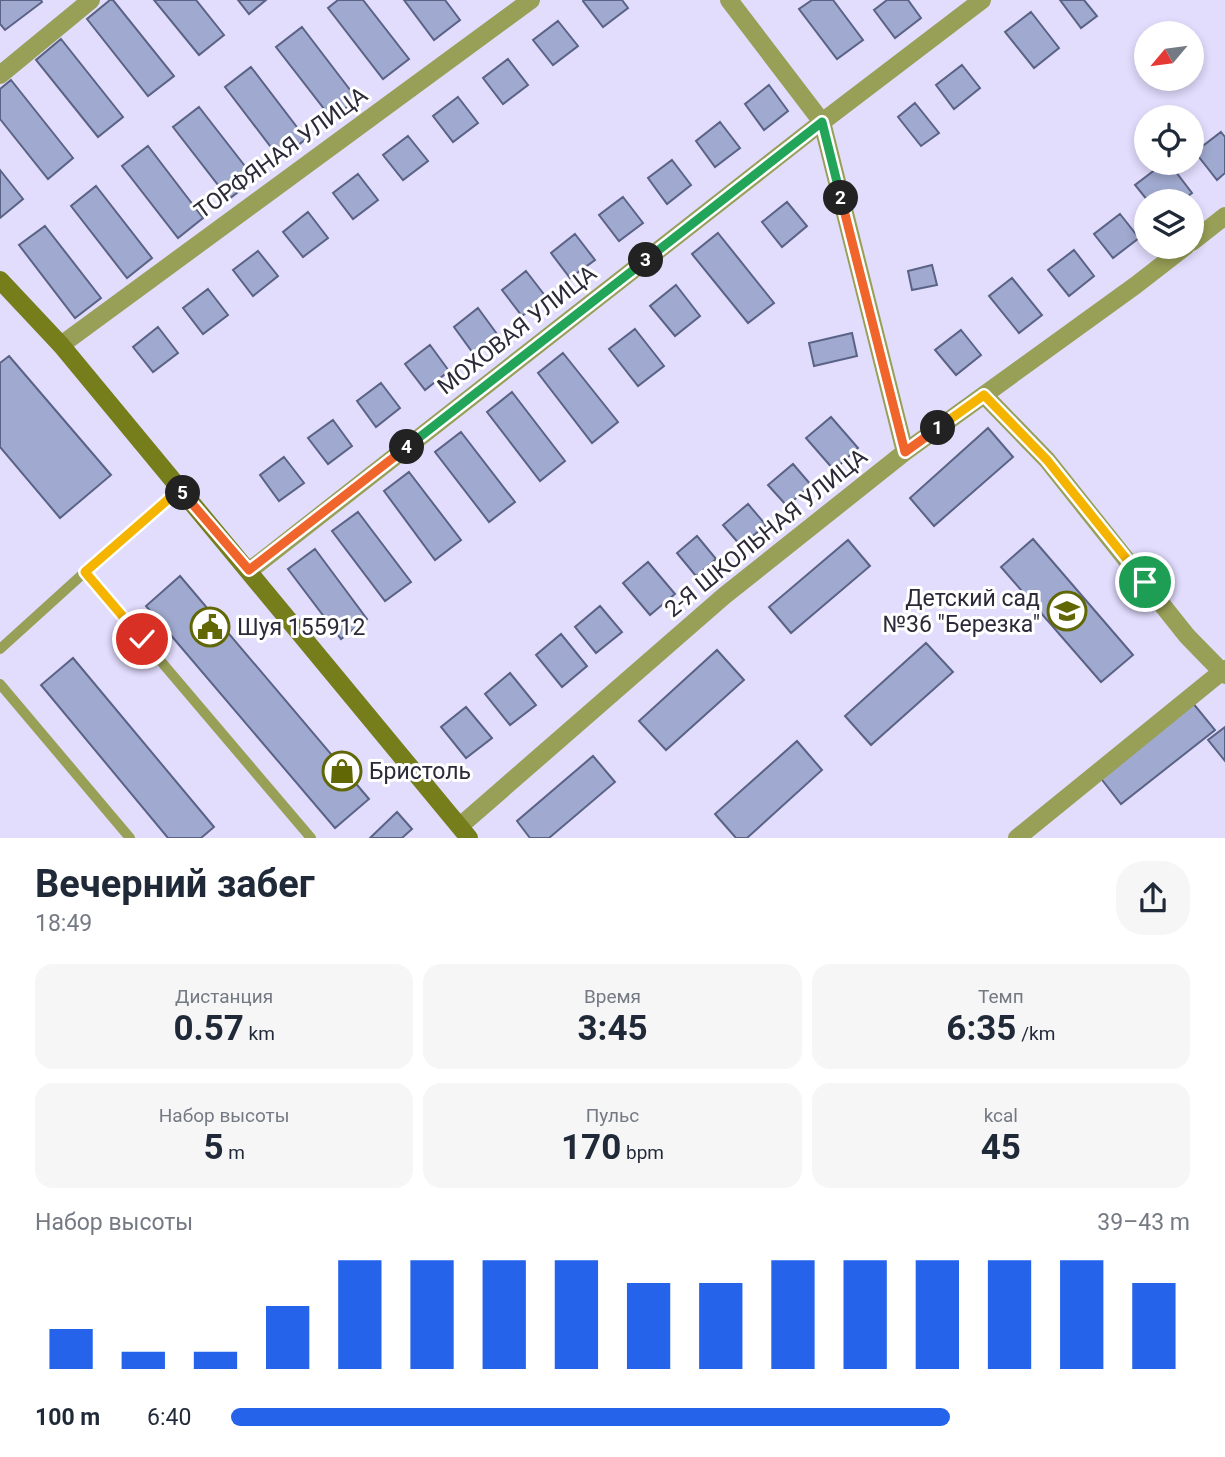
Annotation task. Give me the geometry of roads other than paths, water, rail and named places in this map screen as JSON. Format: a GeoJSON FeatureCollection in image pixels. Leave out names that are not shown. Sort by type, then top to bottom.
{"type":"FeatureCollection","features":[{"type":"Feature","properties":{"kind":"street"},"geometry":{"type":"LineString","coordinates":[[0,75],[91,0]]}},
{"type":"Feature","properties":{"kind":"street","name":"ТОРФЯНАЯ УЛИЦА"},"geometry":{"type":"LineString","coordinates":[[61,345],[531,0]]}},
{"type":"Feature","properties":{"kind":"street"},"geometry":{"type":"LineString","coordinates":[[729,0],[822,122],[905,452]]}},
{"type":"Feature","properties":{"kind":"street","name":"МОХОВАЯ УЛИЦА"},"geometry":{"type":"LineString","coordinates":[[249,570],[982,0]]}},
{"type":"Feature","properties":{"kind":"street"},"geometry":{"type":"LineString","coordinates":[[1204,233],[1225,216]]}},
{"type":"Feature","properties":{"kind":"street","name":"2-Я ШКОЛЬНАЯ УЛИЦА"},"geometry":{"type":"LineString","coordinates":[[465,832],[724,596],[905,452],[1170,259]]}},
{"type":"Feature","properties":{"kind":"street"},"geometry":{"type":"LineString","coordinates":[[1,284],[61,345],[465,832]]}},
{"type":"Feature","properties":{"kind":"street"},"geometry":{"type":"LineString","coordinates":[[984,395],[1047,460],[1187,636],[1224,672],[1017,838]]}},
{"type":"Feature","properties":{"kind":"lane"},"geometry":{"type":"LineString","coordinates":[[0,649],[180,489]]}},
{"type":"Feature","properties":{"kind":"lane"},"geometry":{"type":"LineString","coordinates":[[85,572],[311,838]]}},
{"type":"Feature","properties":{"kind":"lane"},"geometry":{"type":"LineString","coordinates":[[0,684],[130,838]]}},
{"type":"Feature","properties":{"kind":"place","name":"Детский сад №36 \"Березка\""},"geometry":{"type":"Point","coordinates":[1067,611]}},
{"type":"Feature","properties":{"kind":"place","name":"Шуя 155912"},"geometry":{"type":"Point","coordinates":[210,627]}},
{"type":"Feature","properties":{"kind":"place","name":"Бристоль"},"geometry":{"type":"Point","coordinates":[342,771]}}]}
